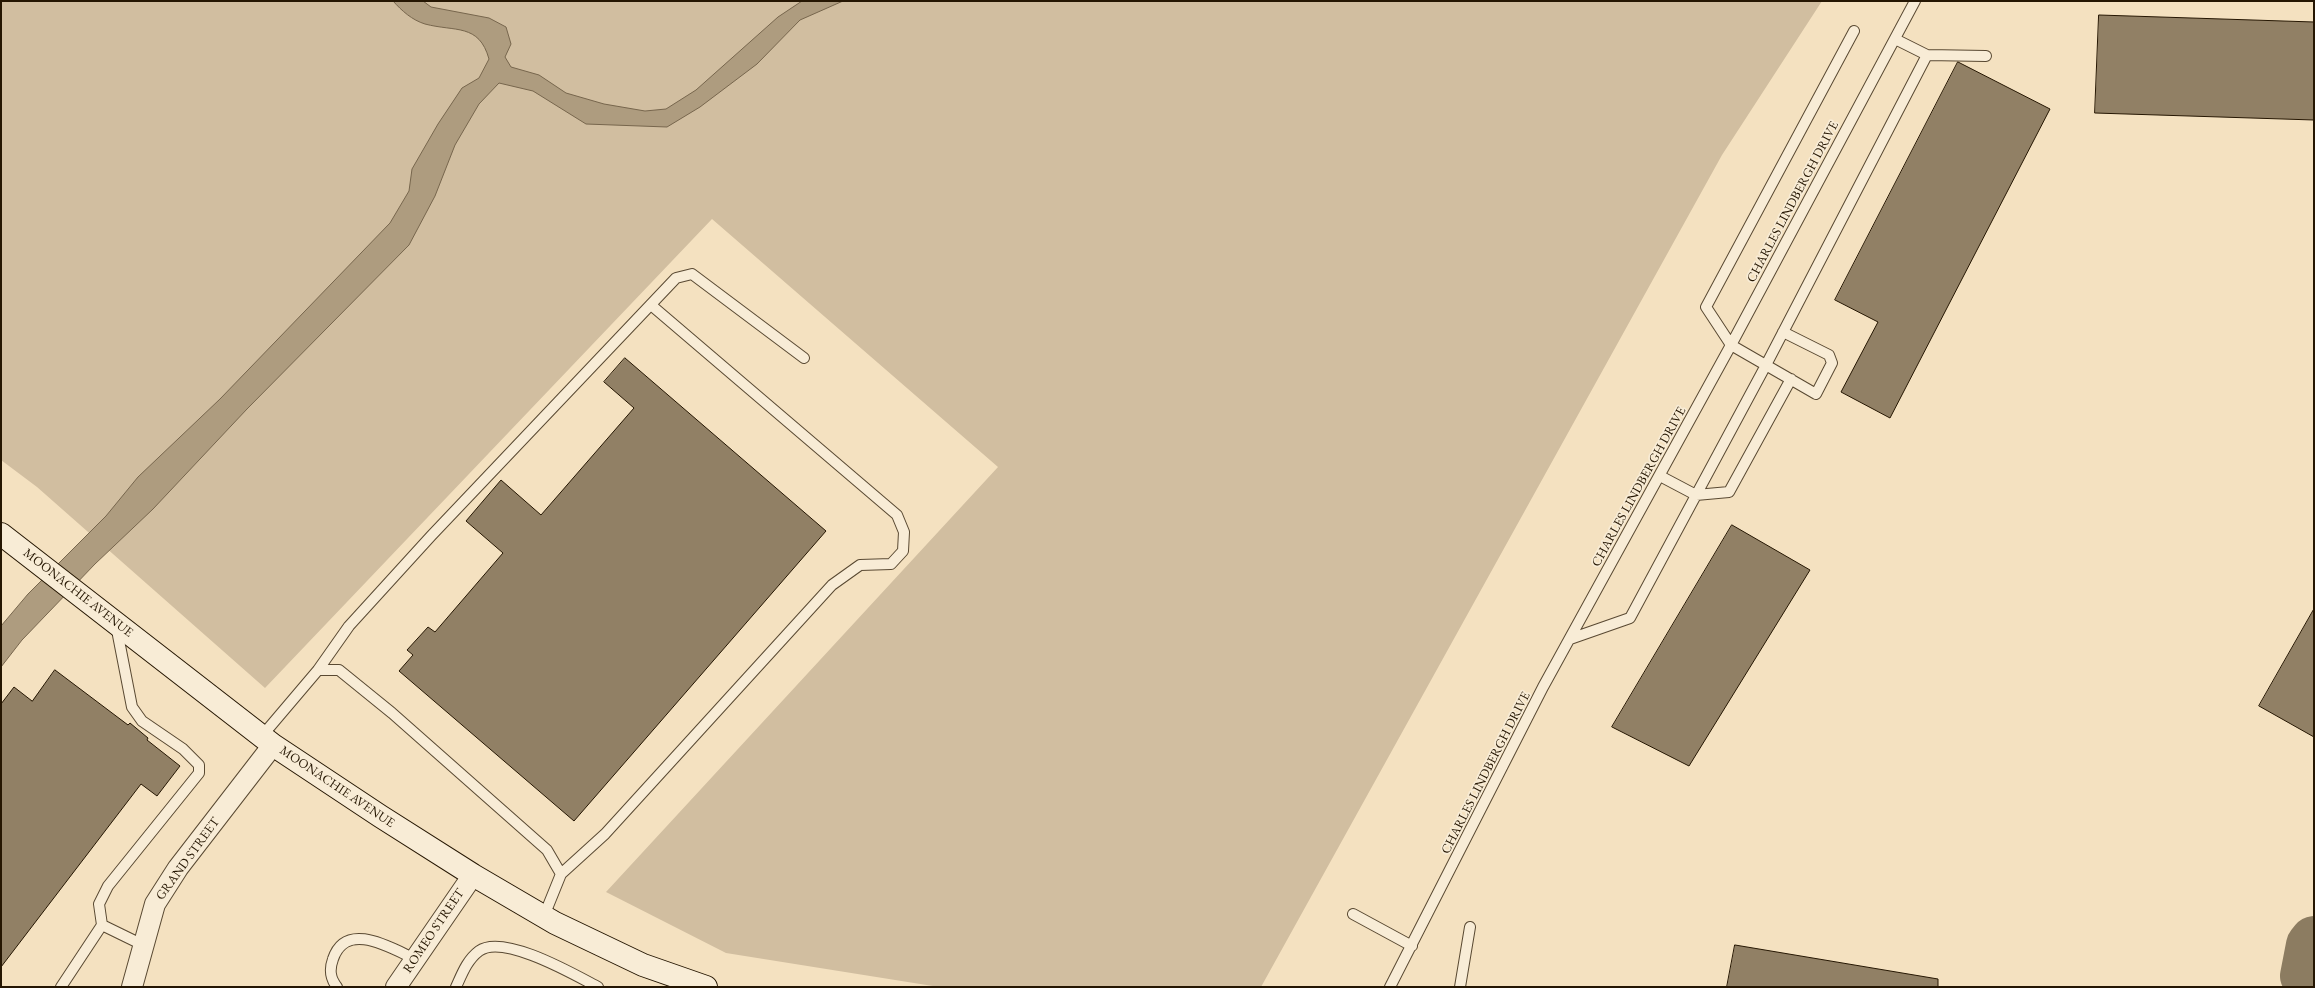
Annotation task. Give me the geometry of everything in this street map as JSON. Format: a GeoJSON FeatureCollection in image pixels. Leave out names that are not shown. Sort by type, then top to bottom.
{"type":"FeatureCollection","features":[{"type":"Feature","properties":{"kind":"main road","name":"MOONACHIE AVENUE"},"geometry":{"type":"LineString","coordinates":[[1,534],[47,568],[268,741],[473,875],[544,916],[643,965],[706,987]]}},
{"type":"Feature","properties":{"kind":"street","name":"GRAND STREET"},"geometry":{"type":"LineString","coordinates":[[132,987],[155,904],[174,874],[268,741]]}},
{"type":"Feature","properties":{"kind":"street","name":"ROMEO STREET"},"geometry":{"type":"LineString","coordinates":[[396,987],[473,875]]}},
{"type":"Feature","properties":{"kind":"lane","name":"CHARLES LINDBERGH DRIVE"},"geometry":{"type":"LineString","coordinates":[[1390,987],[1570,639],[1731,345],[1915,1]]}},
{"type":"Feature","properties":{"kind":"lane"},"geometry":{"type":"LineString","coordinates":[[1783,332],[1829,355],[1832,363],[1816,394],[1731,345],[1706,307],[1854,30]]}},
{"type":"Feature","properties":{"kind":"lane"},"geometry":{"type":"LineString","coordinates":[[1894,39],[1927,55],[1986,56]]}},
{"type":"Feature","properties":{"kind":"lane"},"geometry":{"type":"LineString","coordinates":[[1570,639],[1630,618],[1766,365],[1927,55]]}},
{"type":"Feature","properties":{"kind":"lane"},"geometry":{"type":"LineString","coordinates":[[268,741],[354,620],[431,536],[676,278],[692,274],[804,358]]}},
{"type":"Feature","properties":{"kind":"lane"},"geometry":{"type":"LineString","coordinates":[[544,916],[561,874],[605,834],[832,586],[860,565],[890,564],[903,551],[904,532],[898,516],[651,305]]}},
{"type":"Feature","properties":{"kind":"lane"},"geometry":{"type":"LineString","coordinates":[[1660,476],[1696,495],[1729,492],[1791,379]]}},
{"type":"Feature","properties":{"kind":"lane"},"geometry":{"type":"LineString","coordinates":[[61,987],[102,925],[99,904],[108,886],[199,773],[199,765],[183,748],[142,721],[132,707],[115,622]]}},
{"type":"Feature","properties":{"kind":"lane"},"geometry":{"type":"LineString","coordinates":[[318,670],[339,670],[392,713],[547,850],[561,874]]}},
{"type":"Feature","properties":{"kind":"lane"},"geometry":{"type":"LineString","coordinates":[[1353,914],[1412,946]]}},
{"type":"Feature","properties":{"kind":"lane"},"geometry":{"type":"LineString","coordinates":[[102,925],[143,945]]}},
{"type":"Feature","properties":{"kind":"lane"},"geometry":{"type":"LineString","coordinates":[[1460,987],[1470,927]]}},
{"type":"Feature","properties":{"kind":"lane"},"geometry":{"type":"LineString","coordinates":[[337,987],[331,978],[330,965],[335,953],[344,942],[356,938],[373,940],[415,959]]}},
{"type":"Feature","properties":{"kind":"lane"},"geometry":{"type":"LineString","coordinates":[[456,987],[468,962],[480,950],[494,947],[508,948],[552,962],[598,987]]}},
{"type":"Feature","properties":{"kind":"shaded area"},"geometry":{"type":"Polygon","coordinates":[[[1,1],[1822,1],[1722,155],[1261,987],[939,987],[726,953],[606,892],[998,467],[712,219],[265,688],[37,487],[1,460],[1,1]]]}},
{"type":"Feature","properties":{"kind":"shaded area"},"geometry":{"type":"Polygon","coordinates":[[[393,1],[423,1],[431,7],[489,18],[506,27],[511,44],[505,57],[511,67],[539,75],[566,93],[604,104],[645,111],[666,109],[696,90],[778,17],[802,1],[843,1],[800,20],[757,64],[700,107],[667,127],[586,124],[533,91],[499,83],[479,104],[455,145],[435,196],[409,245],[247,409],[153,509],[95,564],[22,640],[1,667],[1,626],[28,594],[106,516],[138,477],[220,399],[390,223],[409,191],[412,169],[438,124],[462,88],[479,78],[489,59],[485,47],[479,39],[464,31],[420,22],[408,15],[393,1]]]}},
{"type":"Feature","properties":{"kind":"building"},"geometry":{"type":"Polygon","coordinates":[[[2099,15],[2314,22],[2314,120],[2095,113],[2099,15]]]}},
{"type":"Feature","properties":{"kind":"building"},"geometry":{"type":"Polygon","coordinates":[[[1958,62],[2050,109],[1890,418],[1841,392],[1878,322],[1835,300],[1958,62]]]}},
{"type":"Feature","properties":{"kind":"building"},"geometry":{"type":"Polygon","coordinates":[[[625,358],[826,531],[574,821],[399,671],[413,655],[407,650],[428,627],[435,632],[503,553],[466,521],[501,480],[541,515],[634,408],[604,382],[625,358]]]}},
{"type":"Feature","properties":{"kind":"building"},"geometry":{"type":"Polygon","coordinates":[[[1732,525],[1810,570],[1689,766],[1612,727],[1732,525]]]}},
{"type":"Feature","properties":{"kind":"building"},"geometry":{"type":"Polygon","coordinates":[[[2314,609],[2314,737],[2259,706],[2314,609]]]}},
{"type":"Feature","properties":{"kind":"building"},"geometry":{"type":"Polygon","coordinates":[[[55,670],[128,725],[130,723],[148,738],[147,740],[180,766],[157,796],[141,784],[1,967],[1,704],[14,687],[32,701],[55,670]]]}},
{"type":"Feature","properties":{"kind":"building"},"geometry":{"type":"Polygon","coordinates":[[[1735,945],[1938,979],[1938,987],[1727,987],[1735,945]]]}},
{"type":"Feature","properties":{"kind":"taxiway"},"geometry":{"type":"LineString","coordinates":[[2304,976],[2310,945],[2314,940]]}}]}
